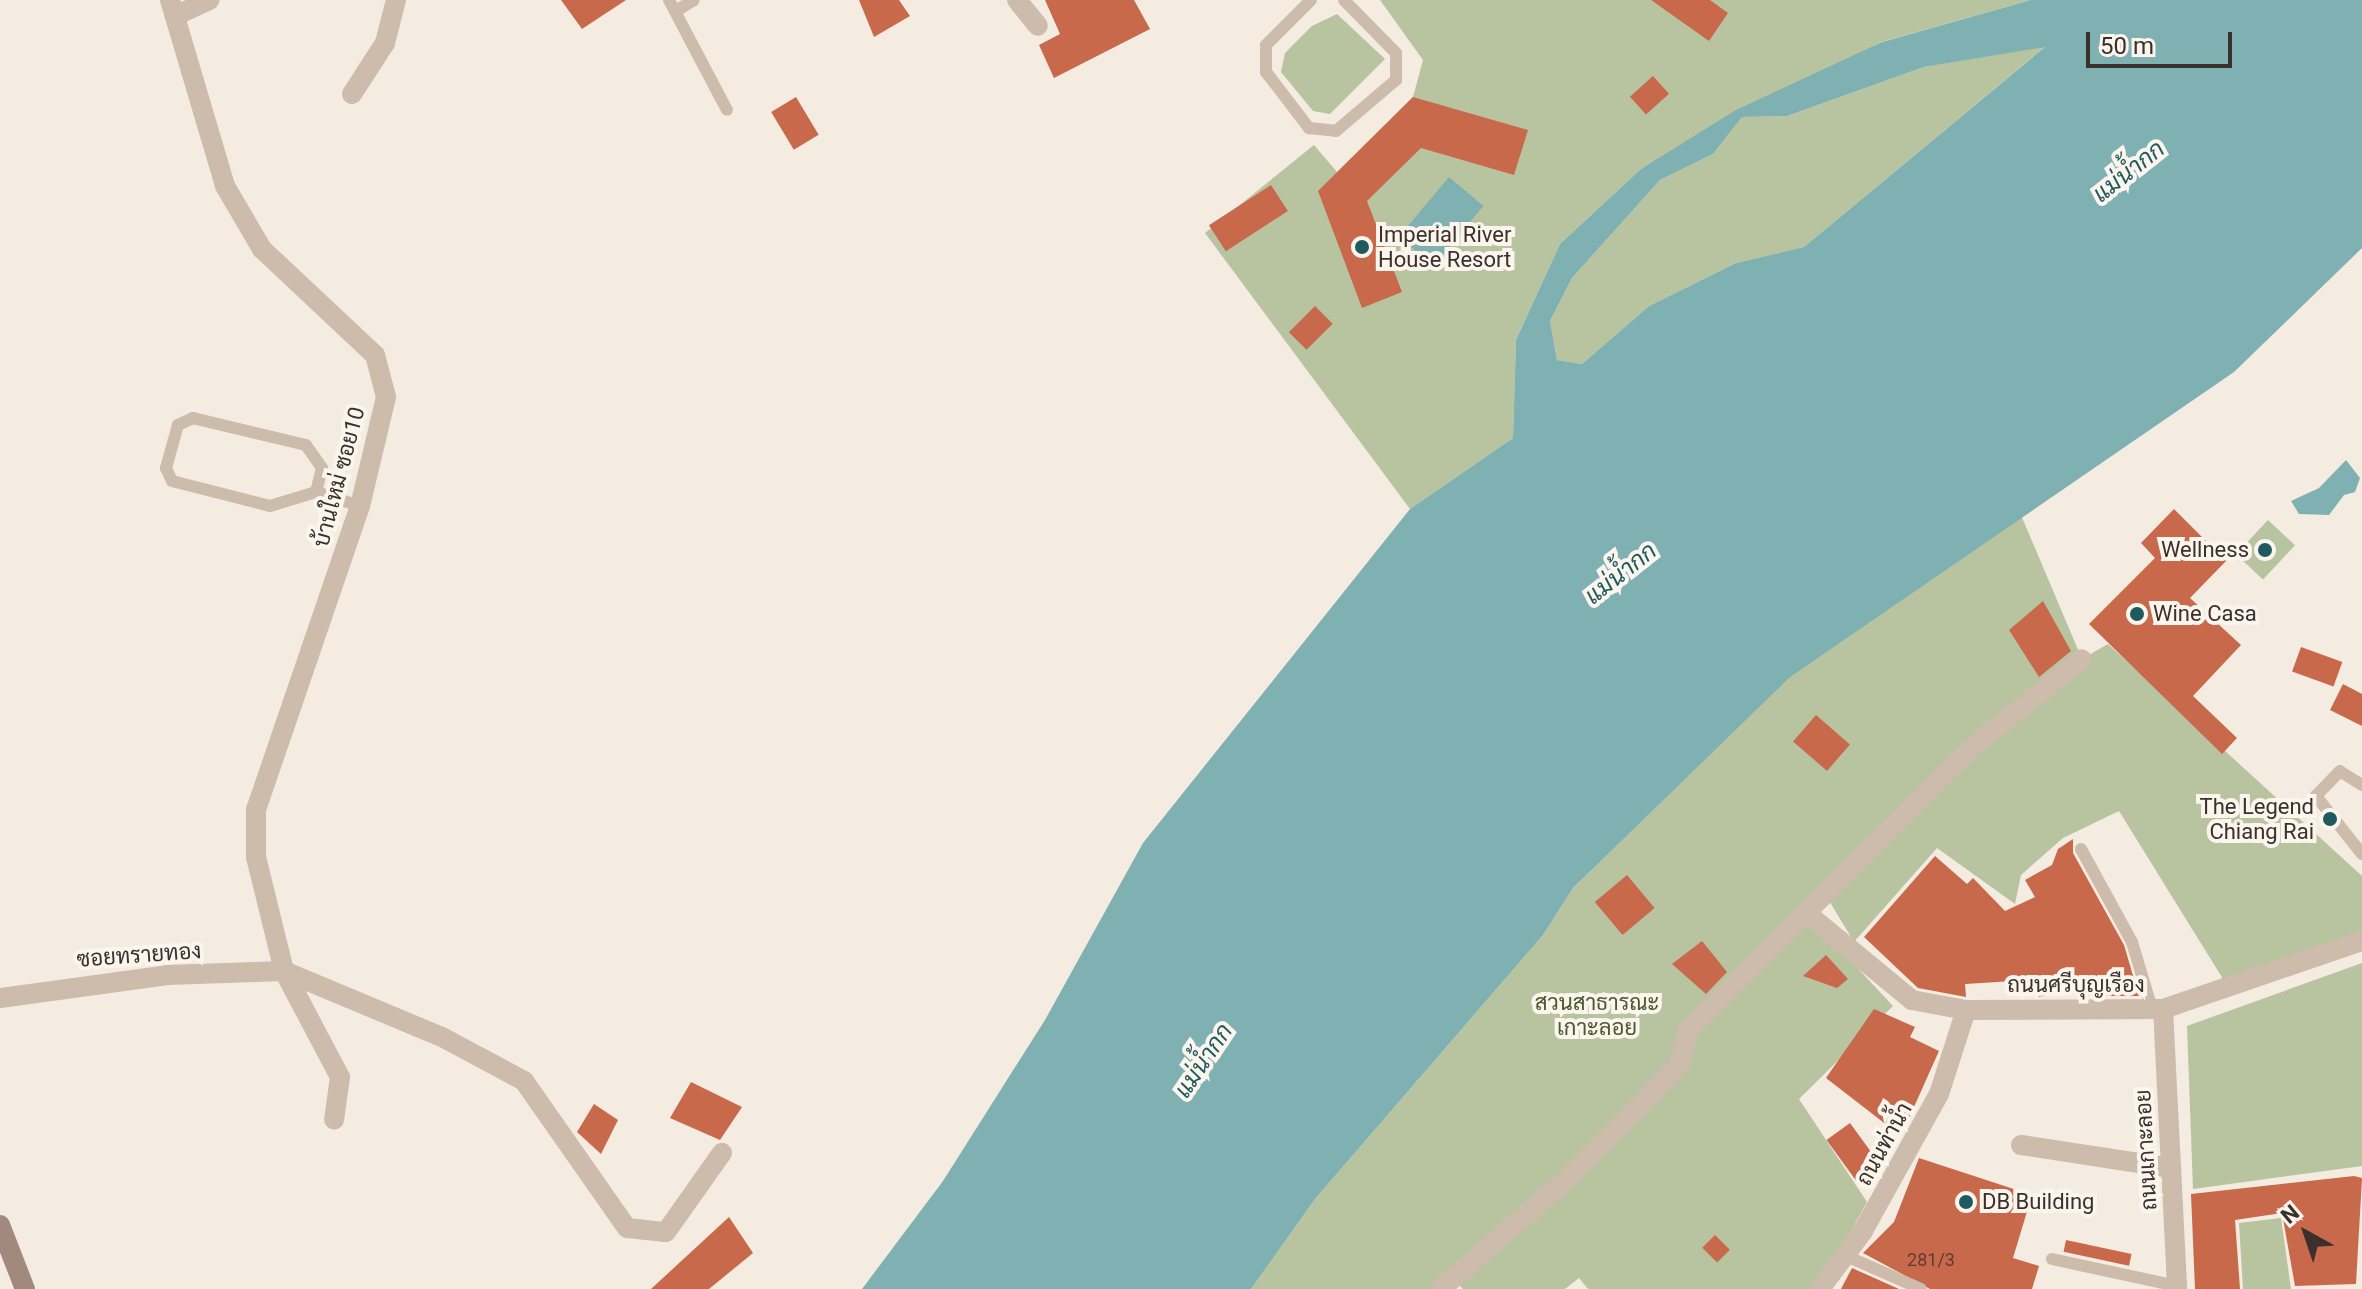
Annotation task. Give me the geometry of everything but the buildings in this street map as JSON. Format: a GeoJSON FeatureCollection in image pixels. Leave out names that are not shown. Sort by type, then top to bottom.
{"type":"FeatureCollection","features":[{"type":"Feature","properties":{"kind":"main road"},"geometry":{"type":"LineString","coordinates":[[0,1225],[25,1289]]}},
{"type":"Feature","properties":{"kind":"street"},"geometry":{"type":"LineString","coordinates":[[172,8],[209,0]]}},
{"type":"Feature","properties":{"kind":"street"},"geometry":{"type":"LineString","coordinates":[[352,94],[385,43],[396,0]]}},
{"type":"Feature","properties":{"kind":"street"},"geometry":{"type":"LineString","coordinates":[[1017,0],[1038,26]]}},
{"type":"Feature","properties":{"kind":"street","name":"บ้านใหม่ ซอย10"},"geometry":{"type":"LineString","coordinates":[[172,8],[225,186],[262,249],[375,355],[386,397],[360,506],[256,809],[256,857],[284,971],[333,1052],[340,1077],[334,1120]]}},
{"type":"Feature","properties":{"kind":"street"},"geometry":{"type":"LineString","coordinates":[[1453,1286],[1592,1154],[1680,1064],[1688,1030],[1810,916],[1977,743],[2082,659]]}},
{"type":"Feature","properties":{"kind":"street","name":"ถนนศรีบุญเรือง"},"geometry":{"type":"LineString","coordinates":[[1810,916],[1912,1000],[1966,1010],[2157,1009],[2362,941]]}},
{"type":"Feature","properties":{"kind":"street"},"geometry":{"type":"LineString","coordinates":[[284,971],[442,1037],[524,1081],[627,1228],[666,1232],[722,1153]]}},
{"type":"Feature","properties":{"kind":"street","name":"ซอยทรายทอง"},"geometry":{"type":"LineString","coordinates":[[0,998],[47,987],[284,971]]}},
{"type":"Feature","properties":{"kind":"street","name":"ถนนเกาะลอย"},"geometry":{"type":"LineString","coordinates":[[2157,1009],[2171,1168],[2177,1288]]}},
{"type":"Feature","properties":{"kind":"street","name":"ถนนท่าน้ำ"},"geometry":{"type":"LineString","coordinates":[[1820,1289],[1844,1255],[1939,1094],[1966,1010]]}},
{"type":"Feature","properties":{"kind":"street"},"geometry":{"type":"LineString","coordinates":[[2021,1145],[2171,1168]]}},
{"type":"Feature","properties":{"kind":"lane"},"geometry":{"type":"LineString","coordinates":[[694,0],[674,4],[727,110]]}},
{"type":"Feature","properties":{"kind":"lane"},"geometry":{"type":"LineString","coordinates":[[1311,0],[1266,45],[1266,72],[1309,128],[1336,131],[1396,80],[1396,53],[1344,0]]}},
{"type":"Feature","properties":{"kind":"lane"},"geometry":{"type":"LineString","coordinates":[[316,492],[322,468],[306,445],[193,418],[178,425],[166,468],[172,481],[270,506],[316,492],[360,506]]}},
{"type":"Feature","properties":{"kind":"lane"},"geometry":{"type":"LineString","coordinates":[[2362,785],[2340,771],[2316,796],[2362,854]]}},
{"type":"Feature","properties":{"kind":"lane"},"geometry":{"type":"LineString","coordinates":[[2081,849],[2132,942],[2157,1009]]}},
{"type":"Feature","properties":{"kind":"lane"},"geometry":{"type":"LineString","coordinates":[[1844,1255],[1921,1289]]}},
{"type":"Feature","properties":{"kind":"lane"},"geometry":{"type":"LineString","coordinates":[[2052,1259],[2177,1288]]}},
{"type":"Feature","properties":{"kind":"green space"},"geometry":{"type":"Polygon","coordinates":[[[1380,0],[2031,0],[1881,42],[1641,169],[1560,244],[1516,340],[1513,438],[1410,509],[1205,233],[1314,145],[1337,172],[1413,97],[1423,60],[1380,0]]]}},
{"type":"Feature","properties":{"kind":"green space"},"geometry":{"type":"Polygon","coordinates":[[[1337,14],[1385,59],[1330,114],[1313,111],[1281,72],[1285,53],[1312,26],[1337,14]]]}},
{"type":"Feature","properties":{"kind":"green space"},"geometry":{"type":"Polygon","coordinates":[[[2046,46],[1804,247],[1736,263],[1649,306],[1582,364],[1557,360],[1550,321],[1572,278],[1660,180],[1713,154],[1742,117],[1787,116],[1924,67],[2046,46]]]}},
{"type":"Feature","properties":{"kind":"green space","name":"สวนสาธารณะ เกาะลอย"},"geometry":{"type":"Polygon","coordinates":[[[2021,515],[2082,659],[2108,644],[2362,876],[2362,946],[2228,987],[2119,811],[2063,838],[2021,875],[2015,904],[1937,848],[1854,942],[1828,899],[1810,917],[1893,1006],[1799,1099],[1867,1202],[1820,1289],[1588,1289],[1579,1278],[1565,1289],[1463,1289],[1454,1280],[1441,1289],[1251,1289],[1315,1199],[1543,935],[1573,888],[1790,676],[2021,515]]]}},
{"type":"Feature","properties":{"kind":"green space","name":"Wellness"},"geometry":{"type":"Polygon","coordinates":[[[2268,520],[2295,545],[2263,580],[2236,554],[2268,520]]]}},
{"type":"Feature","properties":{"kind":"green space"},"geometry":{"type":"Polygon","coordinates":[[[2362,963],[2362,1166],[2193,1189],[2187,1026],[2362,963]]]}},
{"type":"Feature","properties":{"kind":"green space"},"geometry":{"type":"Polygon","coordinates":[[[2281,1218],[2291,1289],[2243,1289],[2239,1223],[2281,1218]]]}},
{"type":"Feature","properties":{"kind":"water","name":"แม่น้ำกก"},"geometry":{"type":"Polygon","coordinates":[[[2031,0],[2362,0],[2362,248],[2234,372],[1790,677],[1573,888],[1543,935],[1315,1199],[1251,1289],[862,1289],[943,1181],[1045,1020],[1143,843],[1410,509],[1513,438],[1516,340],[1560,244],[1641,169],[1736,110],[1882,42],[2031,0]],[[2045,47],[1924,67],[1787,116],[1742,117],[1713,154],[1660,180],[1572,278],[1550,321],[1557,360],[1582,364],[1649,306],[1736,263],[1804,247],[2045,47]]]}},
{"type":"Feature","properties":{"kind":"water"},"geometry":{"type":"Polygon","coordinates":[[[1449,177],[1483,206],[1433,266],[1399,237],[1449,177]]]}},
{"type":"Feature","properties":{"kind":"water"},"geometry":{"type":"Polygon","coordinates":[[[2346,460],[2360,478],[2355,492],[2344,495],[2329,515],[2299,514],[2291,501],[2319,488],[2346,460]]]}},
{"type":"Feature","properties":{"kind":"place","name":"Imperial River House Resort"},"geometry":{"type":"Point","coordinates":[1362,247]}},
{"type":"Feature","properties":{"kind":"place","name":"Wellness"},"geometry":{"type":"Point","coordinates":[2265,550]}},
{"type":"Feature","properties":{"kind":"place","name":"Wine Casa"},"geometry":{"type":"Point","coordinates":[2137,614]}},
{"type":"Feature","properties":{"kind":"place","name":"The Legend Chiang Rai"},"geometry":{"type":"Point","coordinates":[2330,819]}},
{"type":"Feature","properties":{"kind":"place","name":"DB Building"},"geometry":{"type":"Point","coordinates":[1966,1202]}}]}
